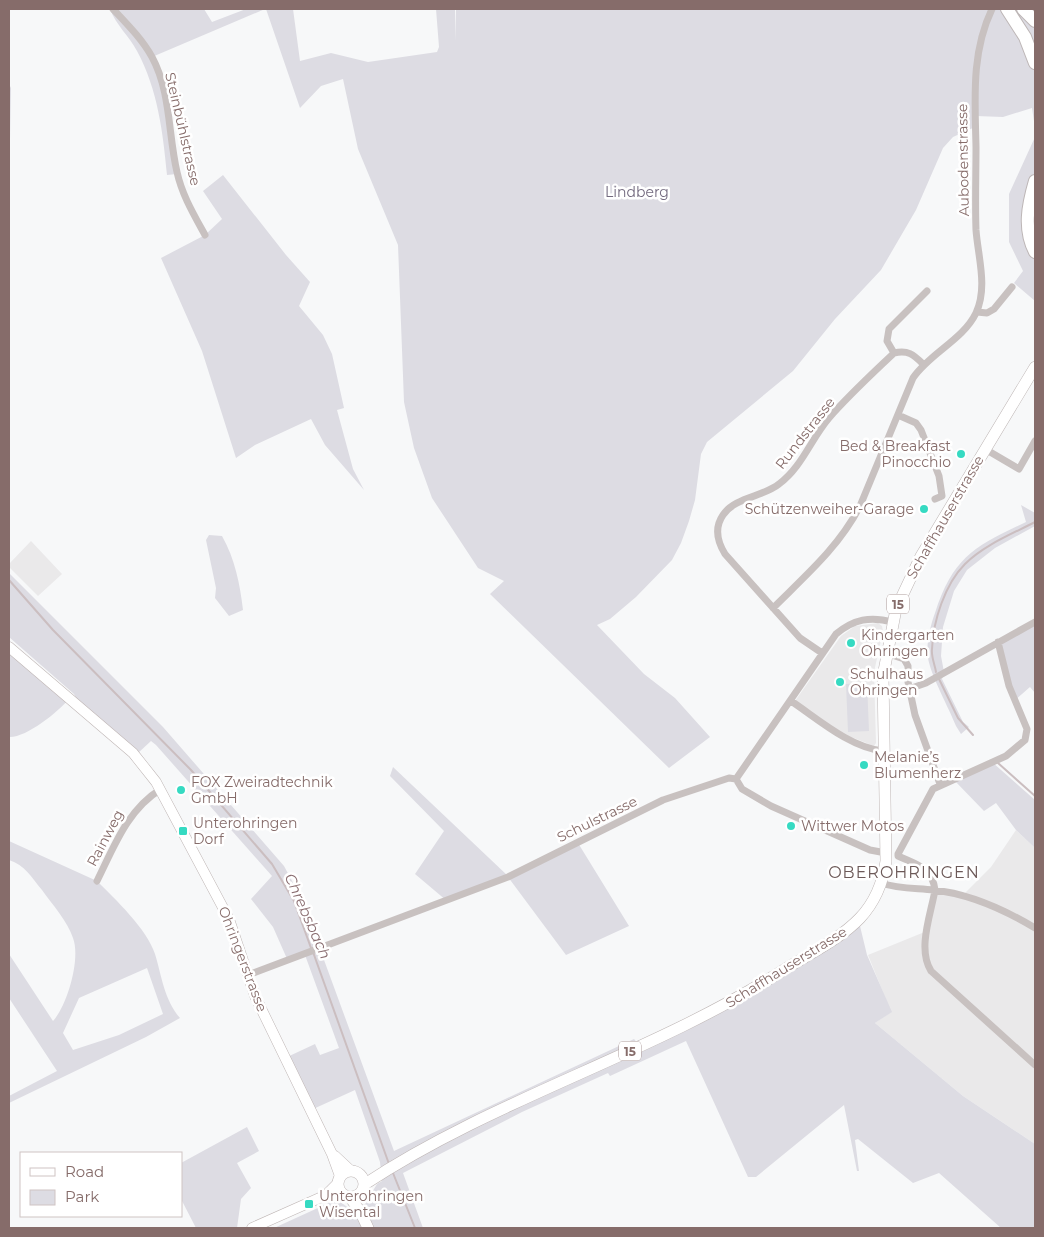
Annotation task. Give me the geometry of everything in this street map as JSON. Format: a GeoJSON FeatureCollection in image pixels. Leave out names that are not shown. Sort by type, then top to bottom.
{"type":"FeatureCollection","features":[{"type":"Feature","properties":{"kind":"highway"},"geometry":{"type":"LineString","coordinates":[[1007,9],[1025,37],[1035,62]]}},
{"type":"Feature","properties":{"kind":"highway"},"geometry":{"type":"LineString","coordinates":[[1023,9],[1035,22]]}},
{"type":"Feature","properties":{"kind":"highway"},"geometry":{"type":"LineString","coordinates":[[1035,181],[1028,220],[1030,240],[1035,252]]}},
{"type":"Feature","properties":{"kind":"highway"},"geometry":{"type":"LineString","coordinates":[[1035,204],[1033,221],[1035,236]]}},
{"type":"Feature","properties":{"kind":"main road","name":"Schaffhauserstrasse"},"geometry":{"type":"LineString","coordinates":[[363,1179],[486,1118],[698,1019],[737,998],[852,925],[870,906],[881,883],[886,853],[882,688],[886,653],[893,622],[913,570],[984,449],[1035,368]]}},
{"type":"Feature","properties":{"kind":"main road","name":"Schaffhauserstrasse"},"geometry":{"type":"LineString","coordinates":[[1023,387],[1035,373]]}},
{"type":"Feature","properties":{"kind":"main road","name":"Ohringerstrasse"},"geometry":{"type":"LineString","coordinates":[[9,647],[133,753],[160,789],[229,919],[260,1006],[346,1186]]}},
{"type":"Feature","properties":{"kind":"main road"},"geometry":{"type":"LineString","coordinates":[[252,1228],[363,1179]]}},
{"type":"Feature","properties":{"kind":"main road"},"geometry":{"type":"LineString","coordinates":[[346,1186],[363,1179]]}},
{"type":"Feature","properties":{"kind":"main road"},"geometry":{"type":"LineString","coordinates":[[346,1186],[368,1228]]}},
{"type":"Feature","properties":{"kind":"street","name":"Steinbühlstrasse"},"geometry":{"type":"LineString","coordinates":[[113,9],[140,39],[152,57],[168,110],[177,174],[187,201],[205,235]]}},
{"type":"Feature","properties":{"kind":"street","name":"Aubodenstrasse"},"geometry":{"type":"LineString","coordinates":[[773,608],[835,546],[850,526],[913,378],[923,364],[965,329],[977,312],[982,289],[976,231],[975,72],[980,40],[988,10]]}},
{"type":"Feature","properties":{"kind":"street","name":"Aubodenstrasse"},"geometry":{"type":"LineString","coordinates":[[977,312],[987,313],[994,308],[1012,287]]}},
{"type":"Feature","properties":{"kind":"street"},"geometry":{"type":"LineString","coordinates":[[923,364],[912,353],[903,351],[894,353],[887,341],[889,329],[927,290]]}},
{"type":"Feature","properties":{"kind":"street","name":"Rundstrasse"},"geometry":{"type":"LineString","coordinates":[[822,653],[800,638],[718,543],[719,521],[730,508],[769,490],[787,478],[798,466],[829,418],[894,353]]}},
{"type":"Feature","properties":{"kind":"street"},"geometry":{"type":"LineString","coordinates":[[898,415],[916,423],[921,430],[939,476],[942,496],[935,499]]}},
{"type":"Feature","properties":{"kind":"street"},"geometry":{"type":"LineString","coordinates":[[984,449],[1019,469],[1035,441]]}},
{"type":"Feature","properties":{"kind":"street"},"geometry":{"type":"LineString","coordinates":[[886,853],[870,850],[771,806],[742,789],[736,780],[836,634],[848,624],[876,618],[893,622]]}},
{"type":"Feature","properties":{"kind":"street"},"geometry":{"type":"LineString","coordinates":[[910,689],[926,683],[1035,622]]}},
{"type":"Feature","properties":{"kind":"street"},"geometry":{"type":"LineString","coordinates":[[998,642],[1009,686],[1028,734],[1026,740],[1006,756],[940,784],[928,794],[898,856],[930,872],[935,890],[924,952],[926,963],[942,982],[1035,1065]]}},
{"type":"Feature","properties":{"kind":"street"},"geometry":{"type":"LineString","coordinates":[[886,653],[904,659],[908,666],[910,689],[919,729],[940,784]]}},
{"type":"Feature","properties":{"kind":"street"},"geometry":{"type":"LineString","coordinates":[[791,701],[855,742],[871,749],[883,750]]}},
{"type":"Feature","properties":{"kind":"street","name":"Schulstrasse"},"geometry":{"type":"LineString","coordinates":[[248,975],[508,876],[664,800],[729,778],[736,780]]}},
{"type":"Feature","properties":{"kind":"street","name":"Rainweg"},"geometry":{"type":"LineString","coordinates":[[97,881],[129,817],[144,800],[160,789]]}},
{"type":"Feature","properties":{"kind":"street"},"geometry":{"type":"LineString","coordinates":[[881,883],[895,888],[935,890],[983,902],[1035,928]]}},
{"type":"Feature","properties":{"kind":"shaded area"},"geometry":{"type":"Polygon","coordinates":[[[31,541],[62,574],[38,596],[9,567],[9,564],[31,541]]]}},
{"type":"Feature","properties":{"kind":"shaded area","name":"Schulhaus Ohringen"},"geometry":{"type":"Polygon","coordinates":[[[878,623],[882,626],[883,631],[874,672],[876,743],[874,746],[841,733],[795,701],[841,636],[855,626],[878,623]]]}},
{"type":"Feature","properties":{"kind":"shaded area"},"geometry":{"type":"Polygon","coordinates":[[[1016,830],[1035,848],[1035,1144],[963,1096],[875,1023],[891,1012],[868,955],[927,931],[935,890],[962,896],[991,867],[1016,830]]]}},
{"type":"Feature","properties":{"kind":"green space"},"geometry":{"type":"Polygon","coordinates":[[[110,9],[204,9],[212,22],[246,9],[265,9],[152,57],[160,76],[177,174],[167,175],[164,143],[155,96],[144,66],[134,46],[110,9]]]}},
{"type":"Feature","properties":{"kind":"green space","name":"Lindberg"},"geometry":{"type":"Polygon","coordinates":[[[266,9],[293,9],[300,61],[331,53],[368,62],[437,52],[439,47],[436,9],[455,9],[456,41],[456,9],[1035,9],[1035,128],[1032,108],[1003,117],[976,116],[975,127],[953,137],[943,148],[916,210],[881,270],[835,319],[793,371],[707,442],[701,454],[695,500],[689,521],[672,560],[636,597],[610,619],[597,625],[644,674],[675,698],[710,737],[669,768],[490,594],[504,581],[478,568],[432,498],[414,448],[404,402],[398,245],[358,149],[343,79],[321,86],[300,108],[266,9]]]}},
{"type":"Feature","properties":{"kind":"green space"},"geometry":{"type":"Polygon","coordinates":[[[9,84],[11,88],[9,191],[9,84]]]}},
{"type":"Feature","properties":{"kind":"green space"},"geometry":{"type":"Polygon","coordinates":[[[1035,137],[1035,301],[1014,283],[1023,271],[1009,242],[1009,194],[1035,137]]]}},
{"type":"Feature","properties":{"kind":"green space"},"geometry":{"type":"Polygon","coordinates":[[[223,175],[286,255],[310,282],[299,306],[323,335],[332,354],[344,408],[337,410],[353,469],[364,490],[325,445],[311,419],[255,445],[236,458],[202,351],[161,258],[205,235],[222,219],[203,191],[223,175]]]}},
{"type":"Feature","properties":{"kind":"green space"},"geometry":{"type":"Polygon","coordinates":[[[1021,505],[1035,513],[1035,526],[995,548],[967,570],[954,591],[943,627],[941,656],[944,672],[942,679],[963,722],[969,727],[961,734],[940,692],[930,665],[928,658],[929,635],[942,594],[958,566],[968,556],[993,538],[1026,522],[1021,505]]]}},
{"type":"Feature","properties":{"kind":"green space"},"geometry":{"type":"Polygon","coordinates":[[[209,535],[222,536],[236,572],[243,610],[229,616],[215,598],[216,588],[206,540],[209,535]]]}},
{"type":"Feature","properties":{"kind":"green space"},"geometry":{"type":"Polygon","coordinates":[[[9,573],[163,727],[284,866],[298,892],[320,949],[394,1151],[634,1039],[640,1046],[843,932],[860,926],[867,955],[892,1012],[875,1023],[963,1096],[1035,1144],[1035,1228],[1001,1228],[939,1173],[913,1183],[858,1139],[855,1140],[859,1171],[857,1171],[844,1105],[756,1177],[748,1177],[686,1041],[610,1076],[608,1073],[522,1112],[403,1173],[423,1228],[274,1228],[331,1202],[339,1201],[350,1209],[365,1204],[377,1184],[382,1181],[380,1162],[355,1090],[311,1110],[285,1058],[315,1044],[320,1055],[339,1048],[305,955],[288,961],[273,927],[251,899],[272,876],[156,745],[151,741],[137,754],[77,701],[74,694],[9,637],[9,573]]]}},
{"type":"Feature","properties":{"kind":"green space"},"geometry":{"type":"Polygon","coordinates":[[[1035,622],[1035,693],[1030,687],[1014,701],[998,642],[1035,622]]]}},
{"type":"Feature","properties":{"kind":"green space"},"geometry":{"type":"Polygon","coordinates":[[[9,647],[69,699],[50,717],[33,729],[9,737],[9,647]]]}},
{"type":"Feature","properties":{"kind":"green space"},"geometry":{"type":"Polygon","coordinates":[[[867,683],[869,731],[848,732],[846,684],[867,683]]]}},
{"type":"Feature","properties":{"kind":"green space"},"geometry":{"type":"Polygon","coordinates":[[[992,762],[1035,800],[1035,848],[1016,830],[996,803],[984,811],[953,779],[992,762]]]}},
{"type":"Feature","properties":{"kind":"green space"},"geometry":{"type":"Polygon","coordinates":[[[393,767],[508,876],[578,843],[629,926],[566,955],[508,877],[447,901],[415,874],[444,831],[390,776],[393,767]]]}},
{"type":"Feature","properties":{"kind":"green space"},"geometry":{"type":"Polygon","coordinates":[[[9,841],[97,881],[130,915],[151,944],[170,1003],[180,1018],[146,1037],[9,1103],[9,1096],[57,1071],[9,998],[9,954],[53,1021],[68,994],[74,970],[75,947],[71,932],[64,919],[42,890],[27,872],[15,862],[9,860],[9,841]],[[147,968],[79,998],[63,1033],[73,1050],[119,1035],[163,1014],[147,968]]]}},
{"type":"Feature","properties":{"kind":"green space"},"geometry":{"type":"Polygon","coordinates":[[[247,1127],[259,1151],[237,1163],[251,1188],[241,1199],[237,1228],[196,1228],[182,1201],[182,1162],[247,1127]]]}},
{"type":"Feature","properties":{"kind":"waterway"},"geometry":{"type":"LineString","coordinates":[[936,672],[932,652],[935,627],[946,592],[958,572],[981,551],[1035,522]]}},
{"type":"Feature","properties":{"kind":"waterway","name":"Chrebsbach"},"geometry":{"type":"LineString","coordinates":[[9,580],[53,630],[191,770],[272,864],[294,901],[311,948]]}},
{"type":"Feature","properties":{"kind":"waterway"},"geometry":{"type":"LineString","coordinates":[[939,679],[958,718],[973,735]]}},
{"type":"Feature","properties":{"kind":"waterway"},"geometry":{"type":"LineString","coordinates":[[998,763],[1035,796]]}},
{"type":"Feature","properties":{"kind":"waterway","name":"Chrebsbach"},"geometry":{"type":"LineString","coordinates":[[313,952],[389,1164]]}},
{"type":"Feature","properties":{"kind":"waterway","name":"Chrebsbach"},"geometry":{"type":"LineString","coordinates":[[393,1173],[415,1228]]}},
{"type":"Feature","properties":{"kind":"place","name":"Bed & Breakfast Pinocchio"},"geometry":{"type":"Point","coordinates":[961,454]}},
{"type":"Feature","properties":{"kind":"place","name":"Schützenweiher-Garage"},"geometry":{"type":"Point","coordinates":[924,509]}},
{"type":"Feature","properties":{"kind":"place","name":"Kindergarten Ohringen"},"geometry":{"type":"Point","coordinates":[851,643]}},
{"type":"Feature","properties":{"kind":"place","name":"Schulhaus Ohringen"},"geometry":{"type":"Point","coordinates":[840,682]}},
{"type":"Feature","properties":{"kind":"place","name":"Melanie’s Blumenherz"},"geometry":{"type":"Point","coordinates":[864,765]}},
{"type":"Feature","properties":{"kind":"place","name":"FOX Zweiradtechnik GmbH"},"geometry":{"type":"Point","coordinates":[181,790]}},
{"type":"Feature","properties":{"kind":"place","name":"Wittwer Motos"},"geometry":{"type":"Point","coordinates":[791,826]}},
{"type":"Feature","properties":{"kind":"place","name":"Unterohringen Dorf"},"geometry":{"type":"Point","coordinates":[183,831]}},
{"type":"Feature","properties":{"kind":"place","name":"Unterohringen Wisental"},"geometry":{"type":"Point","coordinates":[309,1204]}},
{"type":"Feature","properties":{"kind":"district","name":"OBEROHRINGEN"},"geometry":{"type":"Point","coordinates":[904,872]}}]}
